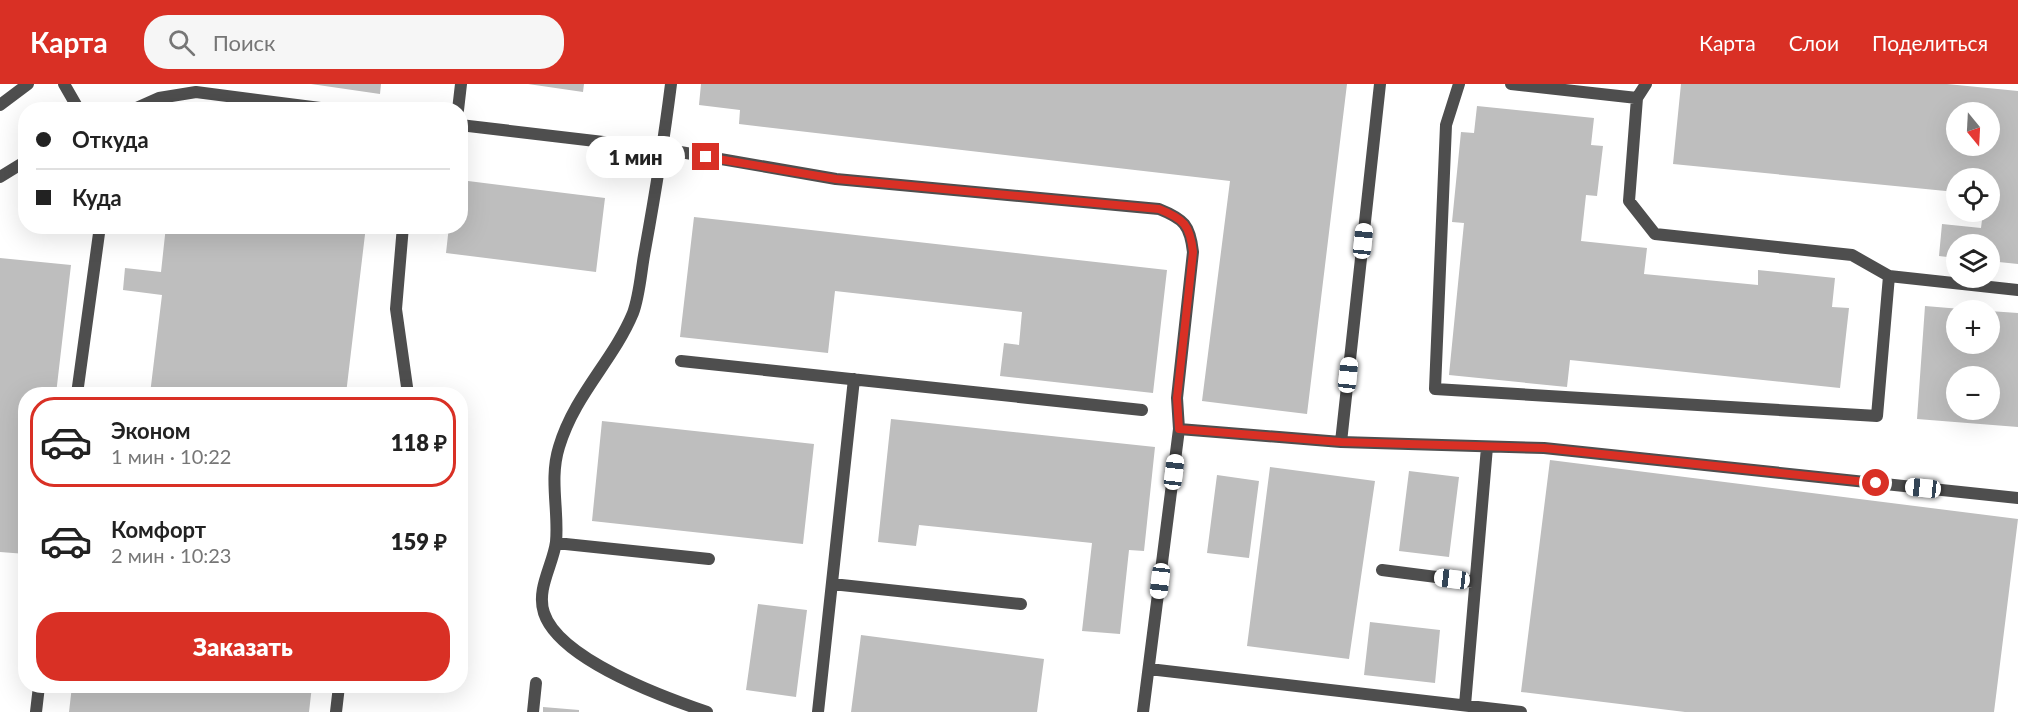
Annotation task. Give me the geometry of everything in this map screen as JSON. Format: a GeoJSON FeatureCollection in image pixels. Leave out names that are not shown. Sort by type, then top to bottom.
{"type":"FeatureCollection","features":[{"type":"Feature","properties":{"kind":"lane"},"geometry":{"type":"LineString","coordinates":[[0,105],[28,84]]}},
{"type":"Feature","properties":{"kind":"lane"},"geometry":{"type":"LineString","coordinates":[[64,84],[69,88],[75,102]]}},
{"type":"Feature","properties":{"kind":"lane"},"geometry":{"type":"LineString","coordinates":[[459,102],[461,84]]}},
{"type":"Feature","properties":{"kind":"lane"},"geometry":{"type":"LineString","coordinates":[[671,84],[663,149],[634,311],[612,350],[579,398],[558,449],[554,486],[556,543],[544,580],[543,613],[562,642],[602,668],[707,712]]}},
{"type":"Feature","properties":{"kind":"lane"},"geometry":{"type":"LineString","coordinates":[[1341,442],[1380,84]]}},
{"type":"Feature","properties":{"kind":"lane"},"geometry":{"type":"LineString","coordinates":[[1459,84],[1446,125],[1434,389],[1877,416],[1889,276]]}},
{"type":"Feature","properties":{"kind":"lane"},"geometry":{"type":"LineString","coordinates":[[1511,84],[1637,98]]}},
{"type":"Feature","properties":{"kind":"lane"},"geometry":{"type":"LineString","coordinates":[[1646,84],[1637,98],[1629,201],[1655,234],[1852,255],[1889,276],[2018,290]]}},
{"type":"Feature","properties":{"kind":"lane"},"geometry":{"type":"LineString","coordinates":[[150,102],[159,98],[196,92],[274,102]]}},
{"type":"Feature","properties":{"kind":"lane"},"geometry":{"type":"LineString","coordinates":[[468,126],[663,149],[836,179],[1159,209],[1178,217],[1191,231],[1193,252],[1177,398],[1179,429],[1143,712]]}},
{"type":"Feature","properties":{"kind":"lane"},"geometry":{"type":"LineString","coordinates":[[0,177],[18,166]]}},
{"type":"Feature","properties":{"kind":"lane"},"geometry":{"type":"LineString","coordinates":[[79,387],[99,234]]}},
{"type":"Feature","properties":{"kind":"lane"},"geometry":{"type":"LineString","coordinates":[[402,234],[396,309],[407,387]]}},
{"type":"Feature","properties":{"kind":"lane"},"geometry":{"type":"LineString","coordinates":[[681,361],[1142,410]]}},
{"type":"Feature","properties":{"kind":"lane"},"geometry":{"type":"LineString","coordinates":[[818,712],[854,379]]}},
{"type":"Feature","properties":{"kind":"lane"},"geometry":{"type":"LineString","coordinates":[[1179,429],[1341,442],[1544,448],[2018,498]]}},
{"type":"Feature","properties":{"kind":"lane"},"geometry":{"type":"LineString","coordinates":[[1465,705],[1487,447]]}},
{"type":"Feature","properties":{"kind":"lane"},"geometry":{"type":"LineString","coordinates":[[556,543],[709,559]]}},
{"type":"Feature","properties":{"kind":"lane"},"geometry":{"type":"LineString","coordinates":[[1382,570],[1476,582]]}},
{"type":"Feature","properties":{"kind":"lane"},"geometry":{"type":"LineString","coordinates":[[832,584],[1021,604]]}},
{"type":"Feature","properties":{"kind":"lane"},"geometry":{"type":"LineString","coordinates":[[1149,669],[1521,712]]}},
{"type":"Feature","properties":{"kind":"lane"},"geometry":{"type":"LineString","coordinates":[[532,712],[536,683]]}},
{"type":"Feature","properties":{"kind":"lane"},"geometry":{"type":"LineString","coordinates":[[36,712],[38,693]]}},
{"type":"Feature","properties":{"kind":"lane"},"geometry":{"type":"LineString","coordinates":[[336,712],[338,693]]}},
{"type":"Feature","properties":{"kind":"building"},"geometry":{"type":"Polygon","coordinates":[[[311,84],[381,84],[380,94],[311,84]]]}},
{"type":"Feature","properties":{"kind":"building"},"geometry":{"type":"Polygon","coordinates":[[[528,84],[584,84],[583,92],[528,84]]]}},
{"type":"Feature","properties":{"kind":"building"},"geometry":{"type":"Polygon","coordinates":[[[701,84],[1347,84],[1307,414],[1202,401],[1230,181],[739,124],[740,110],[699,105],[701,84]]]}},
{"type":"Feature","properties":{"kind":"building"},"geometry":{"type":"Polygon","coordinates":[[[1681,84],[1947,84],[2018,91],[2018,264],[2000,262],[2000,234],[1946,234],[1946,257],[1939,256],[1942,224],[1981,228],[1982,222],[2000,222],[2000,168],[1946,168],[1946,191],[1673,164],[1681,84]]]}},
{"type":"Feature","properties":{"kind":"building"},"geometry":{"type":"Polygon","coordinates":[[[1477,106],[1594,118],[1591,145],[1603,146],[1597,196],[1586,195],[1581,241],[1647,248],[1644,274],[1758,285],[1758,270],[1835,278],[1832,307],[1849,308],[1840,388],[1570,360],[1567,387],[1449,375],[1464,223],[1452,222],[1461,132],[1474,133],[1477,106]]]}},
{"type":"Feature","properties":{"kind":"building"},"geometry":{"type":"Polygon","coordinates":[[[468,181],[605,198],[596,272],[446,253],[448,234],[468,234],[468,181]]]}},
{"type":"Feature","properties":{"kind":"building"},"geometry":{"type":"Polygon","coordinates":[[[694,217],[1167,270],[1153,393],[1000,376],[1004,343],[1019,345],[1022,312],[835,291],[828,353],[680,337],[694,217]]]}},
{"type":"Feature","properties":{"kind":"building"},"geometry":{"type":"Polygon","coordinates":[[[165,234],[365,234],[347,387],[151,387],[162,295],[123,290],[125,268],[161,272],[165,234]]]}},
{"type":"Feature","properties":{"kind":"building"},"geometry":{"type":"Polygon","coordinates":[[[0,258],[71,265],[57,387],[18,387],[18,553],[0,552],[0,258]]]}},
{"type":"Feature","properties":{"kind":"building"},"geometry":{"type":"Polygon","coordinates":[[[1925,306],[1946,308],[1946,354],[2000,354],[2000,312],[2018,313],[2018,427],[1917,419],[1925,306]]]}},
{"type":"Feature","properties":{"kind":"building"},"geometry":{"type":"Polygon","coordinates":[[[891,419],[1155,447],[1144,551],[1129,550],[1120,634],[1082,631],[1092,543],[919,525],[916,546],[878,542],[891,419]]]}},
{"type":"Feature","properties":{"kind":"building"},"geometry":{"type":"Polygon","coordinates":[[[602,421],[814,444],[803,544],[592,521],[602,421]]]}},
{"type":"Feature","properties":{"kind":"building"},"geometry":{"type":"Polygon","coordinates":[[[1550,460],[2018,519],[1994,712],[1685,712],[1521,692],[1550,460]]]}},
{"type":"Feature","properties":{"kind":"building"},"geometry":{"type":"Polygon","coordinates":[[[1270,467],[1375,481],[1349,659],[1247,646],[1270,467]]]}},
{"type":"Feature","properties":{"kind":"building"},"geometry":{"type":"Polygon","coordinates":[[[1409,471],[1459,477],[1449,557],[1399,551],[1409,471]]]}},
{"type":"Feature","properties":{"kind":"building"},"geometry":{"type":"Polygon","coordinates":[[[1217,475],[1259,481],[1249,558],[1207,553],[1217,475]]]}},
{"type":"Feature","properties":{"kind":"building"},"geometry":{"type":"Polygon","coordinates":[[[758,604],[807,610],[796,697],[746,690],[758,604]]]}},
{"type":"Feature","properties":{"kind":"building"},"geometry":{"type":"Polygon","coordinates":[[[1370,622],[1440,630],[1435,683],[1364,675],[1370,622]]]}},
{"type":"Feature","properties":{"kind":"building"},"geometry":{"type":"Polygon","coordinates":[[[861,635],[1044,659],[1037,712],[851,712],[861,635]]]}},
{"type":"Feature","properties":{"kind":"building"},"geometry":{"type":"Polygon","coordinates":[[[71,693],[311,693],[309,712],[69,712],[71,693]]]}},
{"type":"Feature","properties":{"kind":"building"},"geometry":{"type":"Polygon","coordinates":[[[543,707],[579,710],[579,712],[543,712],[543,707]]]}},
{"type":"Feature","properties":{"kind":"route"},"geometry":{"type":"LineString","coordinates":[[706,157],[836,179],[1159,209],[1178,217],[1191,231],[1193,252],[1177,398],[1179,429],[1341,442],[1544,448],[1876,483]]}}]}
